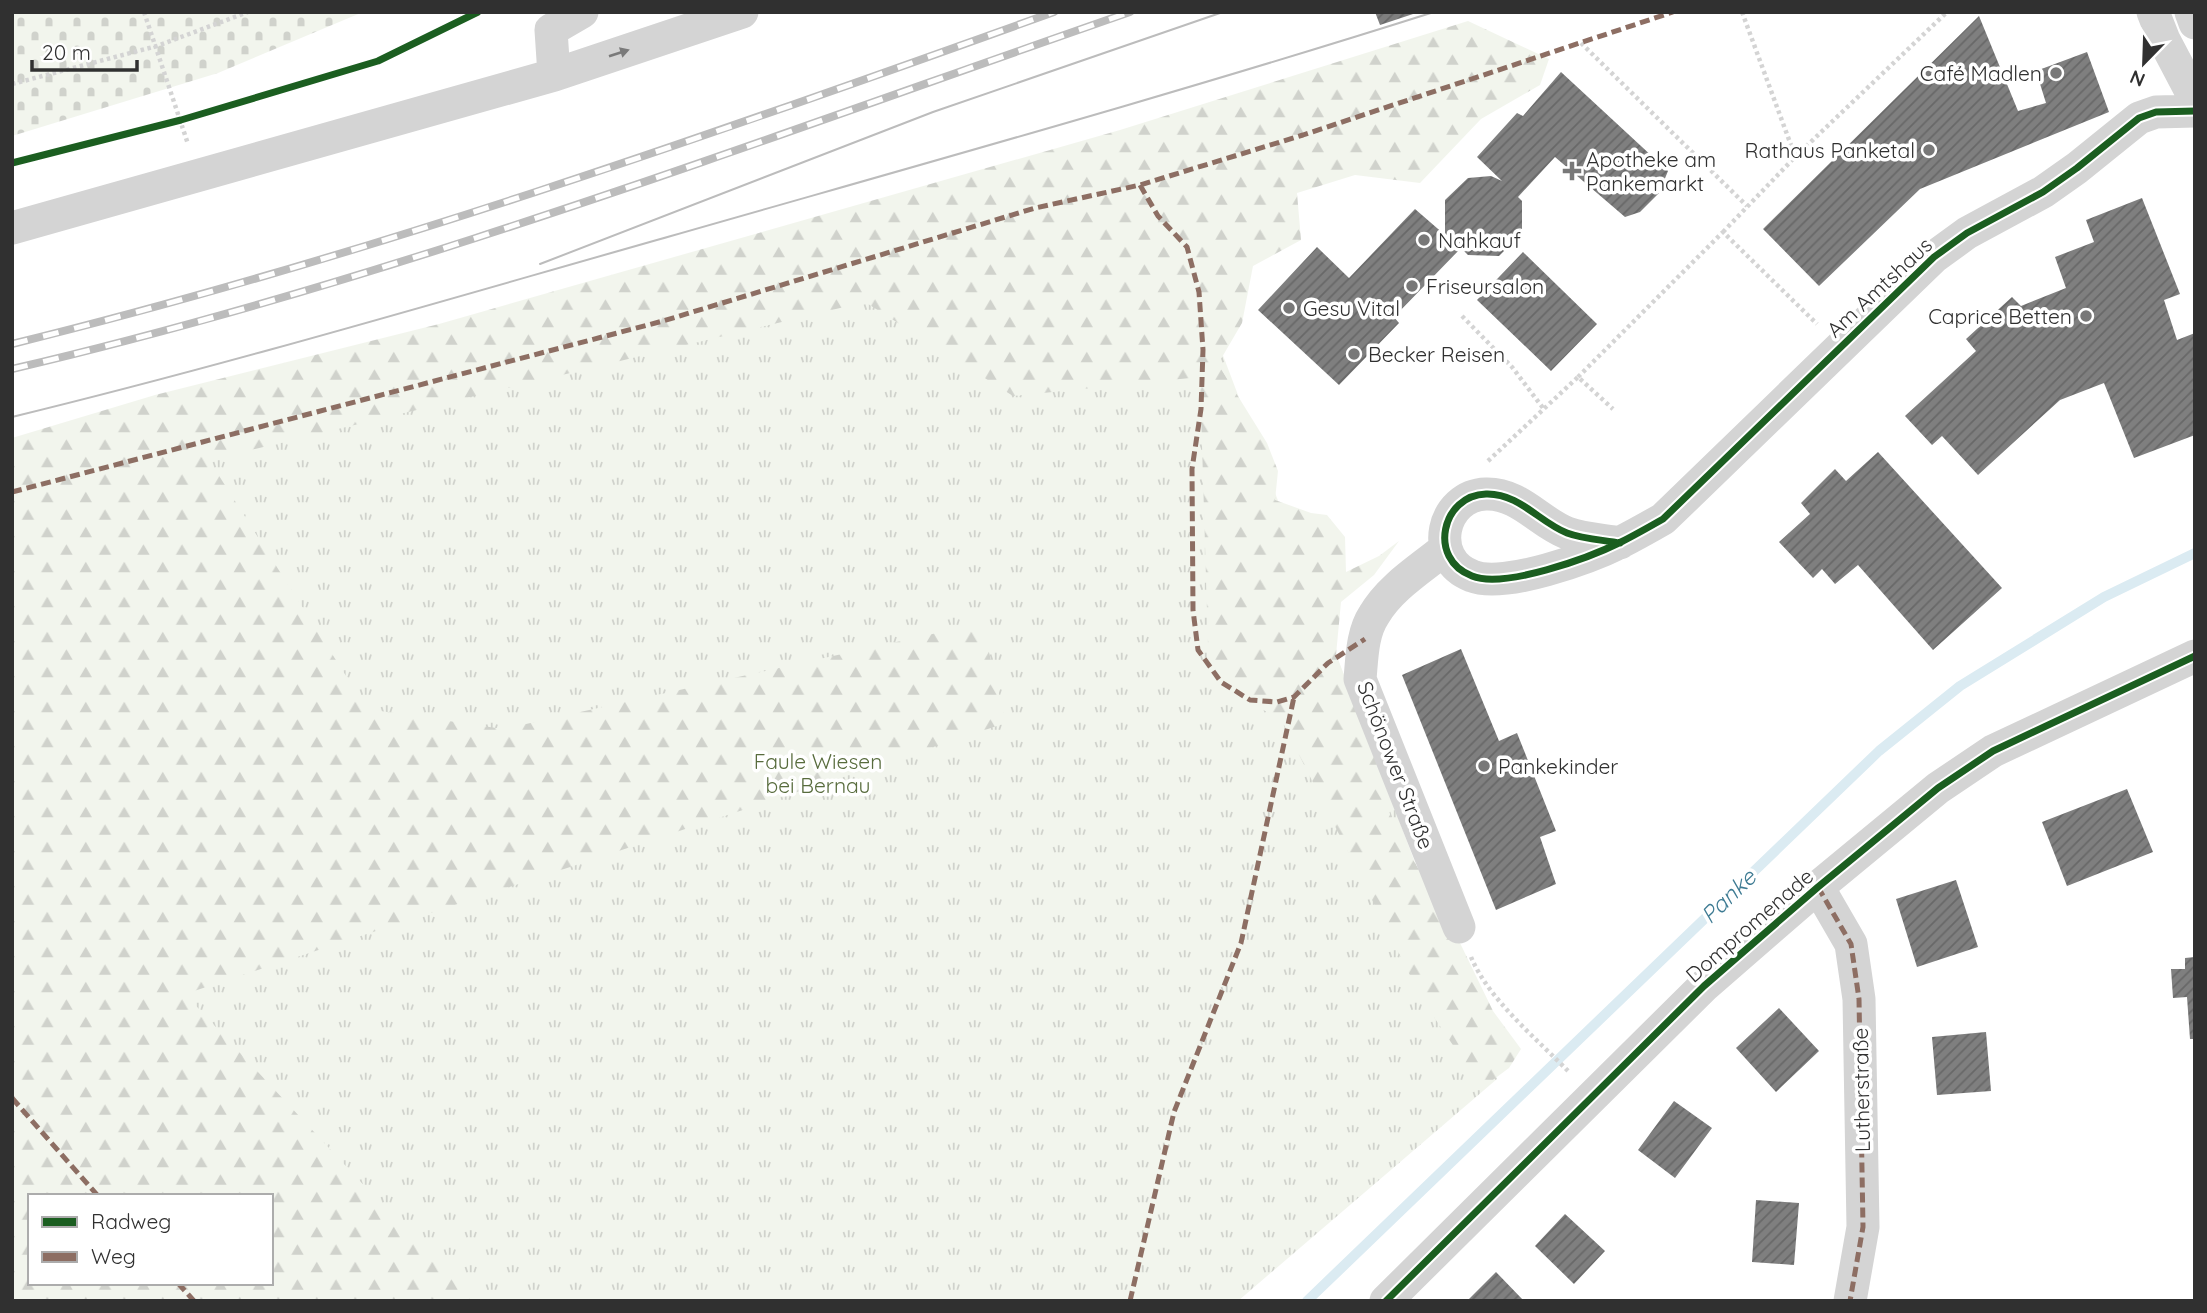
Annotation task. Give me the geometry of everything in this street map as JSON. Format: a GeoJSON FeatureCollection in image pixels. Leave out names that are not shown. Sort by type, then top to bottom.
{"type":"FeatureCollection","features":[{"type":"Feature","properties":{"kind":"street"},"geometry":{"type":"LineString","coordinates":[[554,75],[551,30],[582,12]]}},
{"type":"Feature","properties":{"kind":"street"},"geometry":{"type":"LineString","coordinates":[[12,228],[554,75],[742,12]]}},
{"type":"Feature","properties":{"kind":"street"},"geometry":{"type":"LineString","coordinates":[[2153,12],[2164,40],[2195,99]]}},
{"type":"Feature","properties":{"kind":"street"},"geometry":{"type":"LineString","coordinates":[[2190,12],[2195,23]]}},
{"type":"Feature","properties":{"kind":"street","name":"Am Amtshaus"},"geometry":{"type":"LineString","coordinates":[[1446,548],[1452,562],[1470,576],[1493,581],[1552,568],[1620,543],[1663,519],[1934,257],[1967,233],[2043,192],[2139,118],[2156,112],[2195,111]]}},
{"type":"Feature","properties":{"kind":"street"},"geometry":{"type":"LineString","coordinates":[[1446,548],[1443,540],[1448,517],[1465,501],[1483,493],[1504,495],[1567,533],[1620,543]]}},
{"type":"Feature","properties":{"kind":"street","name":"Schönower Straße"},"geometry":{"type":"LineString","coordinates":[[1446,548],[1390,594],[1373,616],[1364,639],[1360,679],[1459,927]]}},
{"type":"Feature","properties":{"kind":"street","name":"Dompromenade"},"geometry":{"type":"LineString","coordinates":[[1386,1301],[1704,986],[1938,788],[1993,751],[2195,656]]}},
{"type":"Feature","properties":{"kind":"street","name":"Lutherstraße"},"geometry":{"type":"LineString","coordinates":[[1818,887],[1851,944],[1859,999],[1863,1227],[1850,1301]]}},
{"type":"Feature","properties":{"kind":"path"},"geometry":{"type":"LineString","coordinates":[[145,12],[181,120]]}},
{"type":"Feature","properties":{"kind":"path"},"geometry":{"type":"LineString","coordinates":[[12,84],[157,46],[248,12]]}},
{"type":"Feature","properties":{"kind":"path"},"geometry":{"type":"LineString","coordinates":[[1742,12],[1795,157]]}},
{"type":"Feature","properties":{"kind":"path"},"geometry":{"type":"LineString","coordinates":[[1483,466],[1578,377],[1795,157],[1947,12]]}},
{"type":"Feature","properties":{"kind":"path"},"geometry":{"type":"LineString","coordinates":[[1581,43],[1747,206]]}},
{"type":"Feature","properties":{"kind":"path"},"geometry":{"type":"LineString","coordinates":[[1723,232],[1840,347]]}},
{"type":"Feature","properties":{"kind":"path"},"geometry":{"type":"LineString","coordinates":[[1462,316],[1512,367],[1543,408]]}},
{"type":"Feature","properties":{"kind":"path"},"geometry":{"type":"LineString","coordinates":[[1578,377],[1613,409]]}},
{"type":"Feature","properties":{"kind":"path"},"geometry":{"type":"LineString","coordinates":[[1459,927],[1476,968],[1507,1010],[1570,1072]]}},
{"type":"Feature","properties":{"kind":"green space"},"geometry":{"type":"Polygon","coordinates":[[[12,12],[363,12],[218,73],[12,136],[12,12]]]}},
{"type":"Feature","properties":{"kind":"green space"},"geometry":{"type":"Polygon","coordinates":[[[1468,21],[1549,59],[1540,85],[1481,119],[1420,183],[1355,175],[1297,193],[1301,240],[1253,266],[1242,323],[1218,364],[1267,443],[1278,471],[1275,500],[1311,513],[1327,515],[1345,537],[1346,572],[1379,556],[1399,541],[1374,575],[1341,602],[1336,655],[1372,747],[1394,829],[1445,912],[1493,1011],[1521,1049],[1509,1068],[1482,1088],[1423,1001],[1282,721],[1209,678],[1200,377],[1013,396],[865,302],[209,460],[367,709],[503,729],[982,623],[1006,723],[185,994],[472,1301],[12,1301],[12,438],[155,395],[439,324],[1120,130],[1468,21]]]}},
{"type":"Feature","properties":{"kind":"green space","name":"Faule Wiesen bei Bernau"},"geometry":{"type":"Polygon","coordinates":[[[1138,131],[1497,1079],[1238,1301],[12,1301],[12,451],[1138,131]]]}},
{"type":"Feature","properties":{"kind":"building"},"geometry":{"type":"Polygon","coordinates":[[[1375,12],[1416,12],[1416,13],[1380,25],[1375,12]]]}},
{"type":"Feature","properties":{"kind":"building","name":"Rathaus Panketal"},"geometry":{"type":"Polygon","coordinates":[[[1979,16],[2018,111],[2046,103],[2036,71],[2087,52],[2109,112],[1920,189],[1819,286],[1763,229],[1979,16]]]}},
{"type":"Feature","properties":{"kind":"building"},"geometry":{"type":"Polygon","coordinates":[[[1561,72],[1668,171],[1659,193],[1640,212],[1625,217],[1555,157],[1518,197],[1522,201],[1522,233],[1499,256],[1468,255],[1461,248],[1394,317],[1399,323],[1339,385],[1258,310],[1317,247],[1349,278],[1415,209],[1445,235],[1445,200],[1468,178],[1491,176],[1502,181],[1477,157],[1517,113],[1523,116],[1561,72]]]}},
{"type":"Feature","properties":{"kind":"building"},"geometry":{"type":"Polygon","coordinates":[[[2142,198],[2180,294],[2164,300],[2177,340],[2195,333],[2195,435],[2134,458],[2104,383],[2060,400],[1978,475],[1942,436],[1932,445],[1905,416],[1976,351],[1966,339],[2012,297],[2021,306],[2066,288],[2055,257],[2094,242],[2086,220],[2142,198]]]}},
{"type":"Feature","properties":{"kind":"building"},"geometry":{"type":"Polygon","coordinates":[[[1523,252],[1597,324],[1551,371],[1477,300],[1523,252]]]}},
{"type":"Feature","properties":{"kind":"building"},"geometry":{"type":"Polygon","coordinates":[[[1878,452],[2002,588],[1933,650],[1858,565],[1835,584],[1822,569],[1813,578],[1779,542],[1810,514],[1801,503],[1835,469],[1846,481],[1878,452]]]}},
{"type":"Feature","properties":{"kind":"building","name":"Pankekinder"},"geometry":{"type":"Polygon","coordinates":[[[1461,649],[1499,741],[1517,733],[1556,831],[1540,837],[1556,884],[1496,910],[1402,675],[1461,649]]]}},
{"type":"Feature","properties":{"kind":"building"},"geometry":{"type":"Polygon","coordinates":[[[2127,789],[2153,852],[2067,886],[2042,822],[2127,789]]]}},
{"type":"Feature","properties":{"kind":"building"},"geometry":{"type":"Polygon","coordinates":[[[1956,880],[1978,947],[1917,967],[1896,899],[1956,880]]]}},
{"type":"Feature","properties":{"kind":"building"},"geometry":{"type":"Polygon","coordinates":[[[2195,957],[2195,1039],[2190,1039],[2187,997],[2173,998],[2171,969],[2185,969],[2185,958],[2195,957]]]}},
{"type":"Feature","properties":{"kind":"building"},"geometry":{"type":"Polygon","coordinates":[[[1779,1008],[1819,1051],[1776,1092],[1736,1048],[1779,1008]]]}},
{"type":"Feature","properties":{"kind":"building"},"geometry":{"type":"Polygon","coordinates":[[[1986,1032],[1991,1091],[1937,1095],[1932,1037],[1986,1032]]]}},
{"type":"Feature","properties":{"kind":"building"},"geometry":{"type":"Polygon","coordinates":[[[1674,1101],[1712,1128],[1675,1178],[1638,1150],[1674,1101]]]}},
{"type":"Feature","properties":{"kind":"building"},"geometry":{"type":"Polygon","coordinates":[[[1756,1200],[1799,1203],[1794,1265],[1752,1262],[1756,1200]]]}},
{"type":"Feature","properties":{"kind":"building"},"geometry":{"type":"Polygon","coordinates":[[[1565,1214],[1605,1251],[1574,1284],[1535,1246],[1565,1214]]]}},
{"type":"Feature","properties":{"kind":"building"},"geometry":{"type":"Polygon","coordinates":[[[1496,1272],[1524,1301],[1467,1301],[1496,1272]]]}},
{"type":"Feature","properties":{"kind":"waterway","name":"Panke"},"geometry":{"type":"LineString","coordinates":[[1307,1301],[1879,751],[1960,686],[2104,597],[2195,553]]}},
{"type":"Feature","properties":{"kind":"tram line"},"geometry":{"type":"LineString","coordinates":[[540,264],[933,112],[1223,12]]}},
{"type":"Feature","properties":{"kind":"tram line"},"geometry":{"type":"LineString","coordinates":[[12,417],[178,375],[1054,127],[1434,12]]}},
{"type":"Feature","properties":{"kind":"railway"},"geometry":{"type":"LineString","coordinates":[[12,344],[276,273],[537,192],[1054,12]]}},
{"type":"Feature","properties":{"kind":"railway"},"geometry":{"type":"LineString","coordinates":[[12,369],[296,294],[436,251],[715,158],[1130,12]]}},
{"type":"Feature","properties":{"kind":"marked path"},"geometry":{"type":"LineString","coordinates":[[12,492],[663,321],[1035,208],[1140,185],[1303,135],[1673,12]]}},
{"type":"Feature","properties":{"kind":"marked path"},"geometry":{"type":"LineString","coordinates":[[1140,185],[1158,216],[1187,247],[1199,292],[1203,350],[1201,409],[1192,469],[1193,610],[1198,650],[1221,682],[1250,700],[1277,702],[1294,697],[1328,663],[1365,639]]}},
{"type":"Feature","properties":{"kind":"marked path"},"geometry":{"type":"LineString","coordinates":[[1130,1301],[1174,1112],[1241,943],[1294,697]]}},
{"type":"Feature","properties":{"kind":"marked path"},"geometry":{"type":"LineString","coordinates":[[1818,887],[1851,944],[1859,999],[1863,1227],[1850,1301]]}},
{"type":"Feature","properties":{"kind":"marked path"},"geometry":{"type":"LineString","coordinates":[[12,1098],[96,1194]]}},
{"type":"Feature","properties":{"kind":"marked path"},"geometry":{"type":"LineString","coordinates":[[180,1285],[194,1301]]}},
{"type":"Feature","properties":{"kind":"cycle path"},"geometry":{"type":"LineString","coordinates":[[12,163],[181,120],[378,61],[478,12]]}},
{"type":"Feature","properties":{"kind":"cycle path"},"geometry":{"type":"LineString","coordinates":[[1620,543],[1613,542],[1586,538],[1567,533],[1509,498],[1486,494],[1471,497],[1459,505],[1450,516],[1445,543],[1449,556],[1458,568],[1472,576],[1486,579],[1504,578],[1546,570],[1589,556],[1607,549],[1621,542],[1663,519],[1934,257],[1967,233],[2043,192],[2139,118],[2156,112],[2195,111]]}},
{"type":"Feature","properties":{"kind":"cycle path"},"geometry":{"type":"LineString","coordinates":[[1386,1301],[1704,986],[1938,788],[1993,751],[2195,656]]}},
{"type":"Feature","properties":{"kind":"place","name":"Café Madlen"},"geometry":{"type":"Point","coordinates":[2056,73]}},
{"type":"Feature","properties":{"kind":"place","name":"Rathaus Panketal"},"geometry":{"type":"Point","coordinates":[1929,150]}},
{"type":"Feature","properties":{"kind":"place","name":"Apotheke am Pankemarkt"},"geometry":{"type":"Point","coordinates":[1572,171]}},
{"type":"Feature","properties":{"kind":"place","name":"Nahkauf"},"geometry":{"type":"Point","coordinates":[1424,240]}},
{"type":"Feature","properties":{"kind":"place","name":"Friseursalon"},"geometry":{"type":"Point","coordinates":[1412,286]}},
{"type":"Feature","properties":{"kind":"place","name":"Gesu Vital"},"geometry":{"type":"Point","coordinates":[1289,308]}},
{"type":"Feature","properties":{"kind":"place","name":"Caprice Betten"},"geometry":{"type":"Point","coordinates":[2086,316]}},
{"type":"Feature","properties":{"kind":"place","name":"Becker Reisen"},"geometry":{"type":"Point","coordinates":[1354,354]}},
{"type":"Feature","properties":{"kind":"place","name":"Pankekinder"},"geometry":{"type":"Point","coordinates":[1484,766]}}]}
